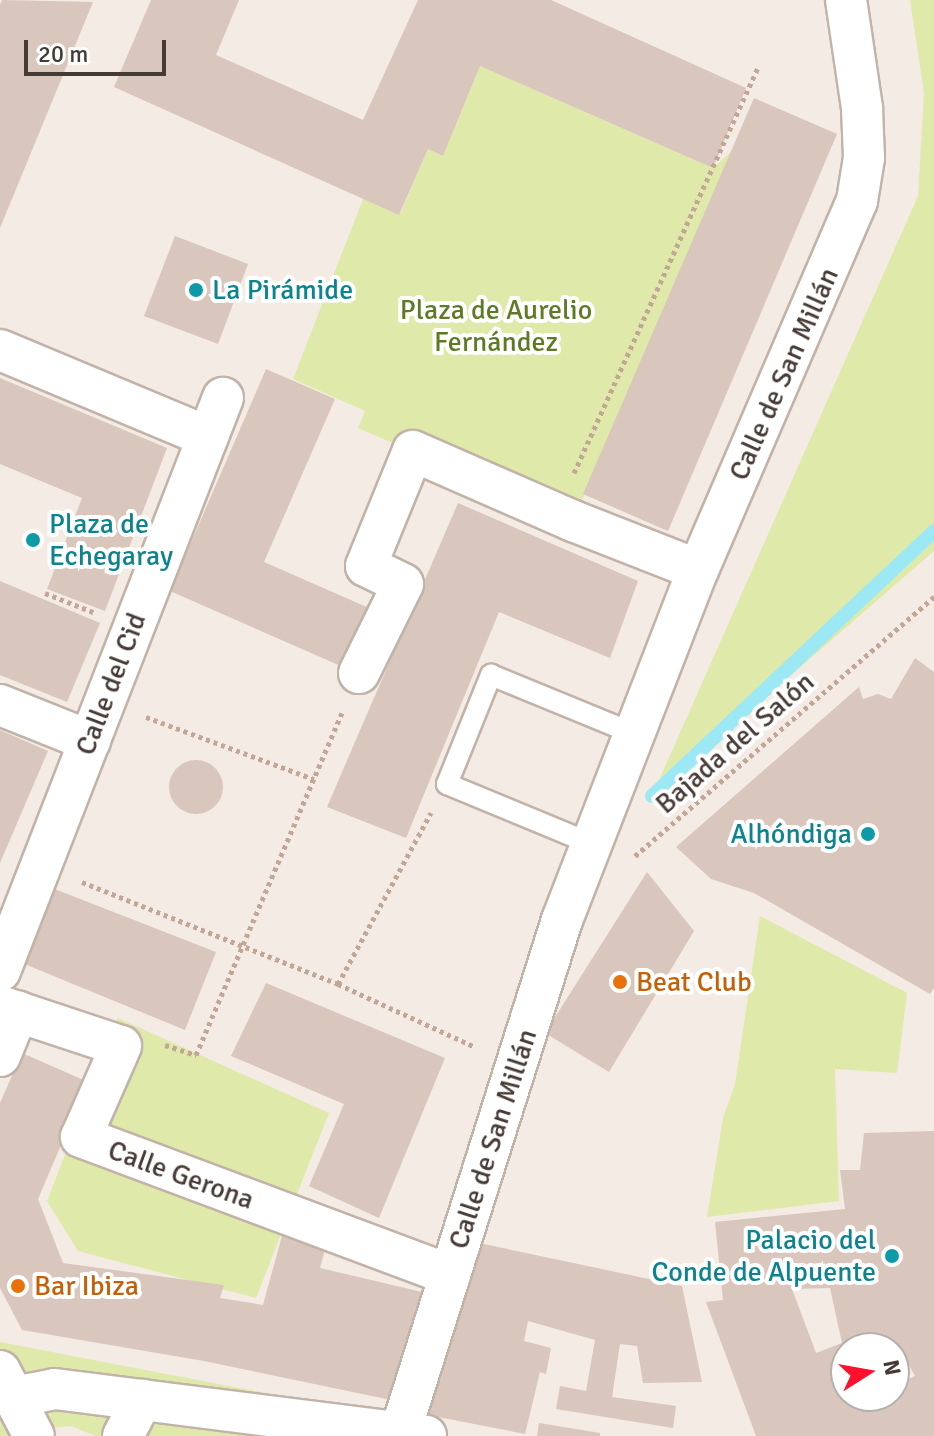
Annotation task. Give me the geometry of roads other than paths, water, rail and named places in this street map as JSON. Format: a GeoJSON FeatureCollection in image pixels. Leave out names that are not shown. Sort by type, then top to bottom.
{"type":"FeatureCollection","features":[{"type":"Feature","properties":{"kind":"street","name":"Calle de San Millán"},"geometry":{"type":"LineString","coordinates":[[409,1434],[450,1275],[562,920],[698,570],[857,201],[864,158],[862,108],[846,0]]}},
{"type":"Feature","properties":{"kind":"street"},"geometry":{"type":"LineString","coordinates":[[0,350],[208,437]]}},
{"type":"Feature","properties":{"kind":"street","name":"Calle del Cid"},"geometry":{"type":"LineString","coordinates":[[0,971],[223,398]]}},
{"type":"Feature","properties":{"kind":"street"},"geometry":{"type":"LineString","coordinates":[[359,673],[403,584],[366,566],[413,451],[554,513],[698,570]]}},
{"type":"Feature","properties":{"kind":"street"},"geometry":{"type":"LineString","coordinates":[[0,705],[90,741]]}},
{"type":"Feature","properties":{"kind":"street"},"geometry":{"type":"LineString","coordinates":[[0,1056],[9,1009]]}},
{"type":"Feature","properties":{"kind":"street","name":"Calle Gerona"},"geometry":{"type":"LineString","coordinates":[[9,1009],[121,1046],[81,1137],[450,1275]]}},
{"type":"Feature","properties":{"kind":"street"},"geometry":{"type":"LineString","coordinates":[[17,1403],[30,1394],[55,1389],[409,1434]]}},
{"type":"Feature","properties":{"kind":"street"},"geometry":{"type":"LineString","coordinates":[[123,1436],[142,1400]]}},
{"type":"Feature","properties":{"kind":"lane"},"geometry":{"type":"LineString","coordinates":[[592,844],[447,784],[491,675],[635,734]]}},
{"type":"Feature","properties":{"kind":"waterway"},"geometry":{"type":"LineString","coordinates":[[652,796],[934,531]]}},
{"type":"Feature","properties":{"kind":"place","name":"La Pirámide"},"geometry":{"type":"Point","coordinates":[196,290]}},
{"type":"Feature","properties":{"kind":"place","name":"Plaza de Echegaray"},"geometry":{"type":"Point","coordinates":[33,540]}},
{"type":"Feature","properties":{"kind":"place","name":"Alhóndiga"},"geometry":{"type":"Point","coordinates":[868,834]}},
{"type":"Feature","properties":{"kind":"place","name":"Beat Club"},"geometry":{"type":"Point","coordinates":[620,982]}},
{"type":"Feature","properties":{"kind":"place","name":"Palacio del Conde de Alpuente"},"geometry":{"type":"Point","coordinates":[892,1256]}},
{"type":"Feature","properties":{"kind":"place","name":"Bar Ibiza"},"geometry":{"type":"Point","coordinates":[18,1286]}},
{"type":"Feature","properties":{"kind":"park label","name":"Plaza de Aurelio Fernández"},"geometry":{"type":"Point","coordinates":[496,326]}}]}
